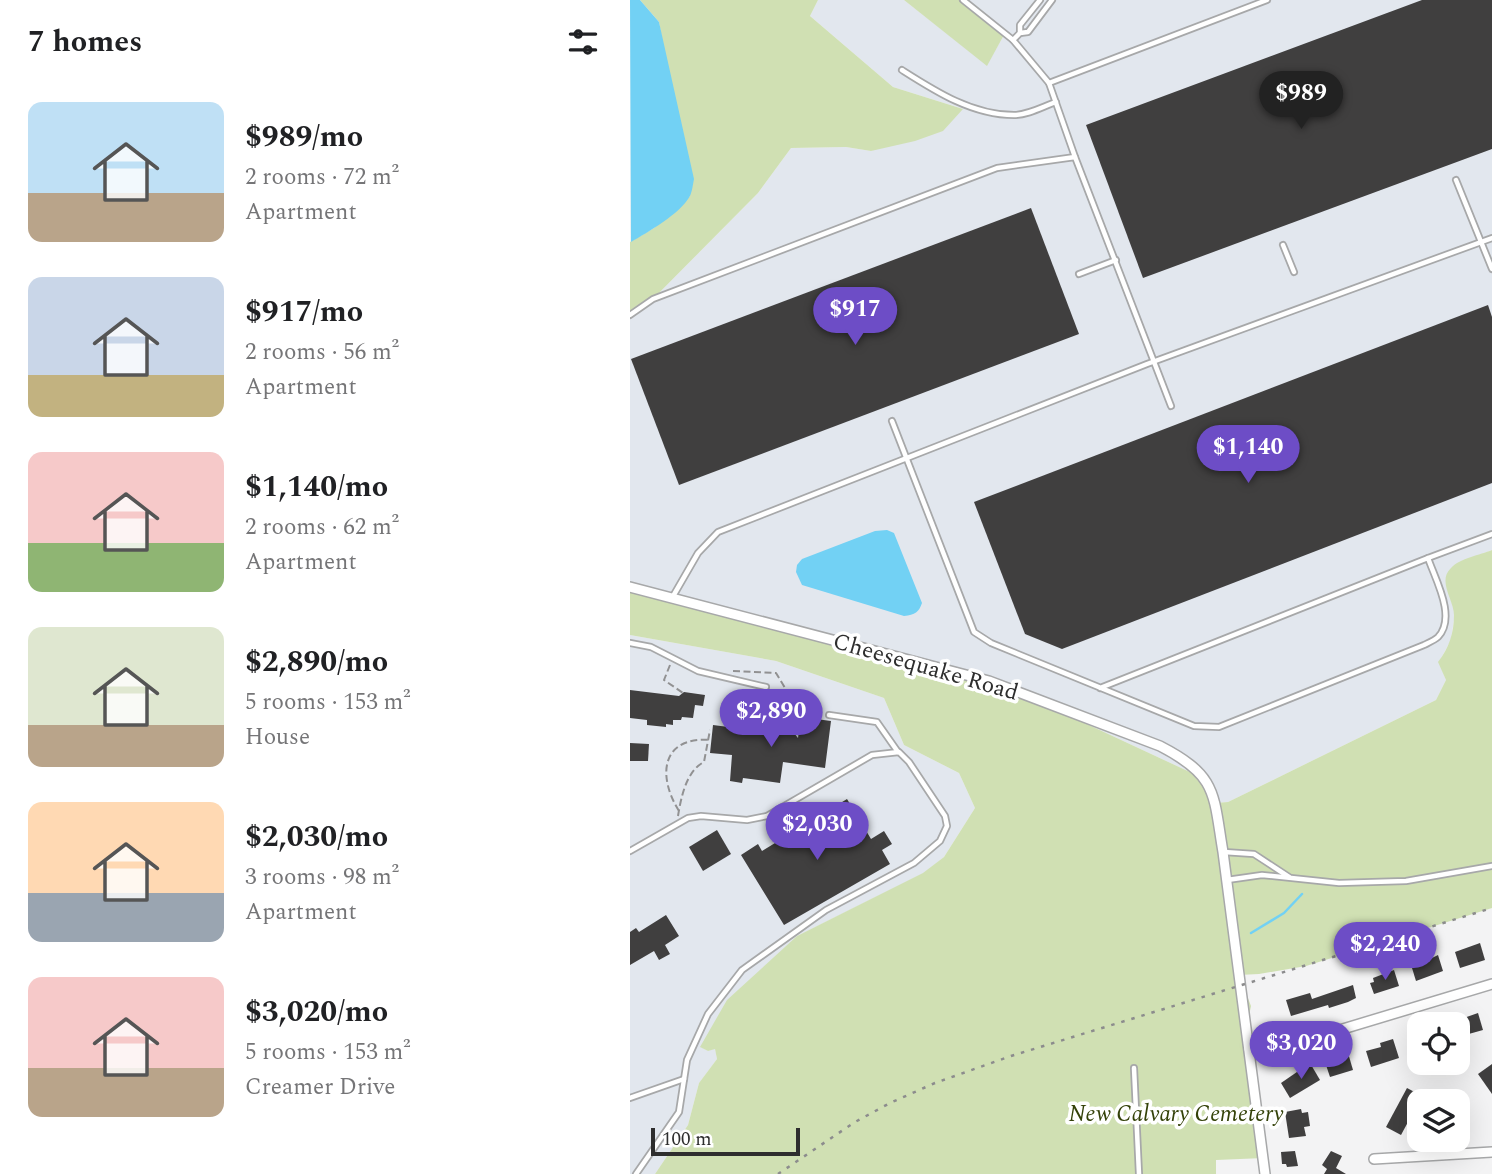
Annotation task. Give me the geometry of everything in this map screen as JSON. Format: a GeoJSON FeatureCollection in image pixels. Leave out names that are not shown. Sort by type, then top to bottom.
{"type":"FeatureCollection","features":[{"type":"Feature","properties":{"kind":"street","name":"Cheesequake Road"},"geometry":{"type":"LineString","coordinates":[[630,587],[989,681],[1160,746],[1187,760],[1207,780],[1213,794],[1223,852]]}},
{"type":"Feature","properties":{"kind":"street"},"geometry":{"type":"LineString","coordinates":[[1223,852],[1265,1174]]}},
{"type":"Feature","properties":{"kind":"street"},"geometry":{"type":"LineString","coordinates":[[1249,1049],[1303,1041],[1492,984]]}},
{"type":"Feature","properties":{"kind":"street"},"geometry":{"type":"LineString","coordinates":[[1374,1159],[1492,1152]]}},
{"type":"Feature","properties":{"kind":"lane"},"geometry":{"type":"LineString","coordinates":[[963,0],[1013,40],[1049,83],[1171,406]]}},
{"type":"Feature","properties":{"kind":"lane"},"geometry":{"type":"LineString","coordinates":[[1020,33],[1020,25],[1040,0]]}},
{"type":"Feature","properties":{"kind":"lane"},"geometry":{"type":"LineString","coordinates":[[1013,40],[1020,33],[1028,32],[1052,0]]}},
{"type":"Feature","properties":{"kind":"lane"},"geometry":{"type":"LineString","coordinates":[[1049,83],[1267,0]]}},
{"type":"Feature","properties":{"kind":"lane"},"geometry":{"type":"LineString","coordinates":[[902,70],[940,94],[984,110],[1013,115],[1028,113],[1056,102]]}},
{"type":"Feature","properties":{"kind":"lane"},"geometry":{"type":"LineString","coordinates":[[630,315],[653,299],[996,168],[1075,157]]}},
{"type":"Feature","properties":{"kind":"lane"},"geometry":{"type":"LineString","coordinates":[[1456,180],[1492,269]]}},
{"type":"Feature","properties":{"kind":"lane"},"geometry":{"type":"LineString","coordinates":[[671,598],[698,553],[718,532],[1154,362],[1492,238]]}},
{"type":"Feature","properties":{"kind":"lane"},"geometry":{"type":"LineString","coordinates":[[1283,245],[1294,272]]}},
{"type":"Feature","properties":{"kind":"lane"},"geometry":{"type":"LineString","coordinates":[[1079,274],[1116,260]]}},
{"type":"Feature","properties":{"kind":"lane"},"geometry":{"type":"LineString","coordinates":[[892,421],[974,632],[991,643],[1194,726],[1219,727],[1438,637],[1445,623],[1444,605],[1428,558]]}},
{"type":"Feature","properties":{"kind":"lane"},"geometry":{"type":"LineString","coordinates":[[1100,688],[1492,534]]}},
{"type":"Feature","properties":{"kind":"lane"},"geometry":{"type":"LineString","coordinates":[[630,643],[651,647],[698,671],[766,687]]}},
{"type":"Feature","properties":{"kind":"lane"},"geometry":{"type":"LineString","coordinates":[[636,1174],[679,1112],[687,1060],[708,1014],[742,970],[826,910],[914,863],[940,841],[947,826],[945,816],[909,762],[877,722],[829,715]]}},
{"type":"Feature","properties":{"kind":"lane"},"geometry":{"type":"LineString","coordinates":[[630,851],[688,818],[701,816],[747,820],[767,816],[872,755],[899,752]]}},
{"type":"Feature","properties":{"kind":"lane"},"geometry":{"type":"LineString","coordinates":[[1223,852],[1254,854],[1289,877]]}},
{"type":"Feature","properties":{"kind":"lane"},"geometry":{"type":"LineString","coordinates":[[1226,880],[1262,875],[1339,884],[1406,881],[1492,866]]}},
{"type":"Feature","properties":{"kind":"lane"},"geometry":{"type":"LineString","coordinates":[[1134,1068],[1139,1174]]}},
{"type":"Feature","properties":{"kind":"lane"},"geometry":{"type":"LineString","coordinates":[[630,1098],[684,1079]]}},
{"type":"Feature","properties":{"kind":"path"},"geometry":{"type":"LineString","coordinates":[[670,665],[664,680],[683,693]]}},
{"type":"Feature","properties":{"kind":"path"},"geometry":{"type":"LineString","coordinates":[[677,824],[681,800],[695,767],[704,762],[710,730]]}},
{"type":"Feature","properties":{"kind":"path"},"geometry":{"type":"LineString","coordinates":[[679,811],[666,782],[668,762],[674,750],[684,742],[710,740]]}},
{"type":"Feature","properties":{"kind":"shaded area"},"geometry":{"type":"Polygon","coordinates":[[[818,0],[904,0],[987,65],[1005,33],[963,0],[1492,0],[1492,550],[1457,564],[1451,640],[1439,662],[1446,680],[1436,700],[1228,802],[1214,803],[1207,780],[1076,719],[999,688],[630,587],[630,315],[653,299],[758,193],[791,148],[846,147],[871,151],[963,109],[893,87],[810,16],[818,0]]]}},
{"type":"Feature","properties":{"kind":"shaded area"},"geometry":{"type":"Polygon","coordinates":[[[630,635],[776,661],[884,698],[904,745],[959,773],[975,808],[944,857],[923,874],[797,936],[701,1047],[708,1051],[715,1048],[717,1059],[699,1083],[688,1125],[655,1174],[630,1174],[630,635]]]}},
{"type":"Feature","properties":{"kind":"green space"},"geometry":{"type":"Polygon","coordinates":[[[640,0],[818,0],[810,16],[893,87],[963,109],[943,131],[915,141],[871,151],[846,147],[791,148],[758,193],[653,299],[630,316],[630,242],[654,228],[690,196],[659,22],[640,0]]]}},
{"type":"Feature","properties":{"kind":"green space"},"geometry":{"type":"Polygon","coordinates":[[[904,0],[963,0],[1005,33],[987,66],[904,0]]]}},
{"type":"Feature","properties":{"kind":"green space","name":"New Calvary Cemetery"},"geometry":{"type":"Polygon","coordinates":[[[1492,550],[1492,908],[1306,966],[1239,975],[1251,1006],[1246,1030],[1264,1158],[1216,1160],[1216,1174],[655,1174],[688,1125],[699,1083],[717,1059],[715,1049],[708,1051],[700,1047],[727,1000],[797,936],[923,873],[944,857],[975,808],[959,773],[904,745],[884,698],[776,661],[630,635],[630,587],[999,688],[1076,719],[1207,780],[1215,803],[1228,802],[1436,700],[1446,680],[1438,662],[1448,646],[1454,622],[1446,585],[1447,573],[1460,562],[1492,550]]]}},
{"type":"Feature","properties":{"kind":"water"},"geometry":{"type":"Polygon","coordinates":[[[630,0],[640,0],[659,22],[694,179],[690,196],[679,209],[631,242],[630,0]]]}},
{"type":"Feature","properties":{"kind":"water"},"geometry":{"type":"Polygon","coordinates":[[[887,530],[894,533],[922,603],[916,612],[904,616],[802,585],[796,572],[802,559],[875,531],[887,530]]]}},
{"type":"Feature","properties":{"kind":"building"},"geometry":{"type":"Polygon","coordinates":[[[1422,0],[1492,0],[1492,149],[1143,278],[1086,125],[1422,0]]]}},
{"type":"Feature","properties":{"kind":"building"},"geometry":{"type":"Polygon","coordinates":[[[1031,208],[1079,334],[679,485],[631,359],[1031,208]]]}},
{"type":"Feature","properties":{"kind":"building"},"geometry":{"type":"Polygon","coordinates":[[[1488,305],[1492,317],[1492,483],[1062,649],[1025,634],[974,502],[1488,305]]]}},
{"type":"Feature","properties":{"kind":"building"},"geometry":{"type":"Polygon","coordinates":[[[630,690],[679,696],[684,692],[705,695],[703,706],[695,705],[693,718],[673,720],[673,725],[666,724],[666,727],[647,725],[647,720],[630,718],[630,690]]]}},
{"type":"Feature","properties":{"kind":"building"},"geometry":{"type":"Polygon","coordinates":[[[801,717],[831,721],[825,768],[783,762],[780,783],[743,778],[742,783],[730,781],[732,755],[710,753],[713,725],[736,728],[737,723],[761,726],[760,731],[783,733],[789,727],[798,738],[801,717]]]}},
{"type":"Feature","properties":{"kind":"building"},"geometry":{"type":"Polygon","coordinates":[[[630,743],[649,744],[648,761],[630,761],[630,743]]]}},
{"type":"Feature","properties":{"kind":"building"},"geometry":{"type":"Polygon","coordinates":[[[847,799],[871,839],[884,831],[892,844],[882,850],[890,864],[784,925],[741,855],[758,844],[762,851],[847,799]]]}},
{"type":"Feature","properties":{"kind":"building"},"geometry":{"type":"Polygon","coordinates":[[[717,830],[731,854],[703,871],[689,847],[717,830]]]}},
{"type":"Feature","properties":{"kind":"building"},"geometry":{"type":"Polygon","coordinates":[[[666,915],[679,936],[665,945],[670,954],[659,960],[654,951],[630,965],[630,932],[636,928],[639,932],[666,915]]]}},
{"type":"Feature","properties":{"kind":"building"},"geometry":{"type":"Polygon","coordinates":[[[1480,943],[1485,960],[1460,968],[1455,952],[1480,943]]]}},
{"type":"Feature","properties":{"kind":"building"},"geometry":{"type":"Polygon","coordinates":[[[1438,955],[1443,971],[1416,981],[1412,968],[1438,955]]]}},
{"type":"Feature","properties":{"kind":"building"},"geometry":{"type":"Polygon","coordinates":[[[1394,970],[1399,986],[1374,994],[1370,983],[1374,982],[1373,978],[1394,970]]]}},
{"type":"Feature","properties":{"kind":"building"},"geometry":{"type":"Polygon","coordinates":[[[1353,985],[1356,998],[1348,1002],[1291,1016],[1286,1000],[1310,993],[1312,999],[1353,985]]]}},
{"type":"Feature","properties":{"kind":"building"},"geometry":{"type":"Polygon","coordinates":[[[1478,1013],[1483,1030],[1470,1034],[1470,1016],[1478,1013]]]}},
{"type":"Feature","properties":{"kind":"building"},"geometry":{"type":"Polygon","coordinates":[[[1393,1039],[1399,1058],[1371,1067],[1366,1051],[1381,1047],[1380,1043],[1393,1039]]]}},
{"type":"Feature","properties":{"kind":"building"},"geometry":{"type":"Polygon","coordinates":[[[1348,1053],[1353,1070],[1330,1077],[1325,1062],[1348,1053]]]}},
{"type":"Feature","properties":{"kind":"building"},"geometry":{"type":"Polygon","coordinates":[[[1310,1063],[1320,1080],[1290,1098],[1281,1083],[1310,1063]]]}},
{"type":"Feature","properties":{"kind":"building"},"geometry":{"type":"Polygon","coordinates":[[[1492,1064],[1492,1094],[1478,1074],[1492,1064]]]}},
{"type":"Feature","properties":{"kind":"building"},"geometry":{"type":"Polygon","coordinates":[[[1407,1088],[1409,1089],[1407,1124],[1401,1135],[1386,1127],[1407,1088]]]}},
{"type":"Feature","properties":{"kind":"building"},"geometry":{"type":"Polygon","coordinates":[[[1301,1109],[1302,1113],[1308,1112],[1310,1126],[1304,1127],[1306,1136],[1289,1138],[1285,1112],[1301,1109]]]}},
{"type":"Feature","properties":{"kind":"building"},"geometry":{"type":"Polygon","coordinates":[[[1295,1151],[1298,1166],[1287,1167],[1282,1164],[1281,1152],[1295,1151]]]}},
{"type":"Feature","properties":{"kind":"building"},"geometry":{"type":"Polygon","coordinates":[[[1331,1151],[1342,1156],[1336,1168],[1346,1174],[1324,1174],[1327,1169],[1322,1165],[1331,1151]]]}},
{"type":"Feature","properties":{"kind":"waterway"},"geometry":{"type":"LineString","coordinates":[[1251,933],[1284,913],[1302,894]]}},
{"type":"Feature","properties":{"kind":"railway"},"geometry":{"type":"LineString","coordinates":[[778,1174],[855,1122],[935,1083],[1011,1056],[1492,908]]}}]}
